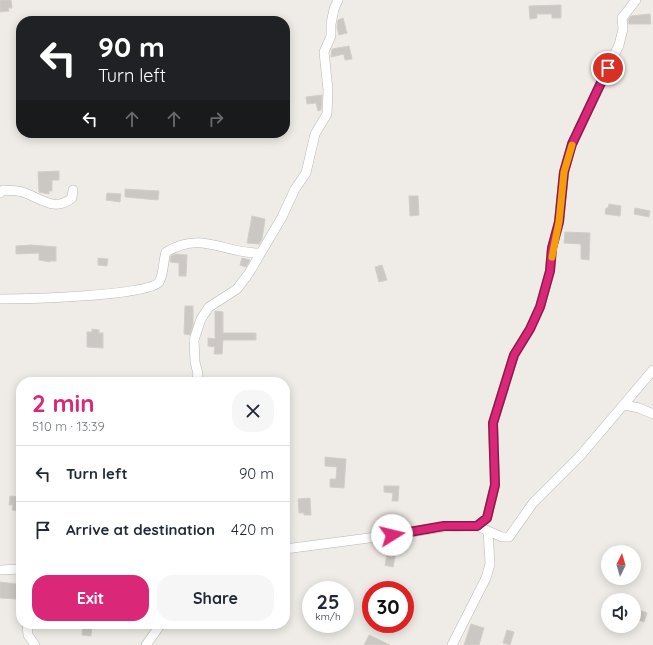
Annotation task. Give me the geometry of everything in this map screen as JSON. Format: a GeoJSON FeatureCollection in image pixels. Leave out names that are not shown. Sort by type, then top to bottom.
{"type":"FeatureCollection","features":[{"type":"Feature","properties":{"kind":"street"},"geometry":{"type":"LineString","coordinates":[[197,377],[194,340],[201,319],[209,308],[237,289],[249,273],[282,217],[295,189],[306,173],[315,134],[328,114],[328,90],[324,52],[331,36],[331,24],[334,9],[338,0]]}},
{"type":"Feature","properties":{"kind":"street"},"geometry":{"type":"LineString","coordinates":[[477,526],[487,518],[495,485],[493,423],[514,355],[530,329],[540,307],[550,271],[552,248],[559,222],[564,172],[572,144],[619,45],[623,29],[622,18],[636,0]]}},
{"type":"Feature","properties":{"kind":"street"},"geometry":{"type":"LineString","coordinates":[[0,192],[3,190],[23,192],[46,203],[58,205],[72,198],[73,190]]}},
{"type":"Feature","properties":{"kind":"street"},"geometry":{"type":"LineString","coordinates":[[0,299],[133,292],[154,286],[160,281],[166,252],[178,244],[189,242],[224,246],[245,253],[260,252]]}},
{"type":"Feature","properties":{"kind":"street"},"geometry":{"type":"LineString","coordinates":[[290,548],[392,535],[444,526],[477,526],[502,537],[509,537],[533,503],[580,456],[624,405],[645,377],[653,370]]}},
{"type":"Feature","properties":{"kind":"street"},"geometry":{"type":"LineString","coordinates":[[624,405],[639,408],[653,414]]}},
{"type":"Feature","properties":{"kind":"street"},"geometry":{"type":"LineString","coordinates":[[452,645],[486,578],[490,564],[488,531]]}},
{"type":"Feature","properties":{"kind":"street"},"geometry":{"type":"LineString","coordinates":[[0,570],[16,569]]}},
{"type":"Feature","properties":{"kind":"street"},"geometry":{"type":"LineString","coordinates":[[27,629],[28,635],[36,645]]}},
{"type":"Feature","properties":{"kind":"street"},"geometry":{"type":"LineString","coordinates":[[146,645],[157,629]]}},
{"type":"Feature","properties":{"kind":"building"},"geometry":{"type":"Polygon","coordinates":[[[0,0],[11,0],[12,8],[8,8],[9,11],[0,12],[0,0]]]}},
{"type":"Feature","properties":{"kind":"building"},"geometry":{"type":"Polygon","coordinates":[[[561,5],[561,18],[552,18],[552,14],[537,14],[537,18],[530,19],[529,6],[561,5]]]}},
{"type":"Feature","properties":{"kind":"building"},"geometry":{"type":"Polygon","coordinates":[[[650,14],[651,24],[629,24],[628,20],[631,16],[650,14]]]}},
{"type":"Feature","properties":{"kind":"building"},"geometry":{"type":"Polygon","coordinates":[[[343,18],[347,33],[339,35],[337,27],[338,20],[343,18]]]}},
{"type":"Feature","properties":{"kind":"building"},"geometry":{"type":"Polygon","coordinates":[[[349,46],[352,59],[345,60],[344,54],[331,57],[332,49],[349,46]]]}},
{"type":"Feature","properties":{"kind":"building"},"geometry":{"type":"Polygon","coordinates":[[[322,95],[321,110],[318,111],[316,103],[307,104],[306,97],[322,95]]]}},
{"type":"Feature","properties":{"kind":"building"},"geometry":{"type":"Polygon","coordinates":[[[59,171],[59,180],[52,180],[52,191],[49,191],[49,194],[39,192],[38,172],[59,171]]]}},
{"type":"Feature","properties":{"kind":"building"},"geometry":{"type":"Polygon","coordinates":[[[125,189],[159,191],[158,200],[125,197],[125,189]]]}},
{"type":"Feature","properties":{"kind":"building"},"geometry":{"type":"Polygon","coordinates":[[[107,193],[121,194],[120,202],[106,200],[107,193]]]}},
{"type":"Feature","properties":{"kind":"building"},"geometry":{"type":"Polygon","coordinates":[[[409,196],[418,196],[419,215],[410,216],[409,196]]]}},
{"type":"Feature","properties":{"kind":"building"},"geometry":{"type":"Polygon","coordinates":[[[609,204],[621,206],[620,216],[605,214],[606,208],[608,208],[609,204]]]}},
{"type":"Feature","properties":{"kind":"building"},"geometry":{"type":"Polygon","coordinates":[[[635,208],[650,211],[649,217],[634,214],[635,208]]]}},
{"type":"Feature","properties":{"kind":"building"},"geometry":{"type":"Polygon","coordinates":[[[252,216],[265,219],[262,239],[259,244],[247,243],[252,216]]]}},
{"type":"Feature","properties":{"kind":"building"},"geometry":{"type":"Polygon","coordinates":[[[565,232],[590,233],[589,260],[581,259],[581,244],[564,243],[565,232]]]}},
{"type":"Feature","properties":{"kind":"building"},"geometry":{"type":"Polygon","coordinates":[[[31,245],[56,247],[56,261],[50,262],[39,260],[39,253],[16,254],[16,246],[31,245]]]}},
{"type":"Feature","properties":{"kind":"building"},"geometry":{"type":"Polygon","coordinates":[[[175,254],[187,255],[186,276],[179,276],[179,263],[170,262],[171,256],[175,254]]]}},
{"type":"Feature","properties":{"kind":"building"},"geometry":{"type":"Polygon","coordinates":[[[98,258],[108,259],[107,266],[98,265],[98,258]]]}},
{"type":"Feature","properties":{"kind":"building"},"geometry":{"type":"Polygon","coordinates":[[[242,258],[250,260],[246,267],[240,265],[242,258]]]}},
{"type":"Feature","properties":{"kind":"building"},"geometry":{"type":"Polygon","coordinates":[[[382,265],[387,280],[379,282],[375,267],[382,265]]]}},
{"type":"Feature","properties":{"kind":"building"},"geometry":{"type":"Polygon","coordinates":[[[185,306],[193,306],[193,325],[190,335],[184,334],[185,306]]]}},
{"type":"Feature","properties":{"kind":"building"},"geometry":{"type":"Polygon","coordinates":[[[215,311],[223,312],[223,333],[256,333],[256,340],[223,340],[222,354],[214,354],[215,347],[208,346],[208,338],[215,339],[215,311]]]}},
{"type":"Feature","properties":{"kind":"building"},"geometry":{"type":"Polygon","coordinates":[[[92,329],[99,330],[99,333],[103,333],[103,348],[87,347],[87,332],[92,332],[92,329]]]}},
{"type":"Feature","properties":{"kind":"building"},"geometry":{"type":"Polygon","coordinates":[[[325,457],[346,459],[344,488],[330,487],[330,479],[336,479],[337,467],[325,466],[325,457]]]}},
{"type":"Feature","properties":{"kind":"building"},"geometry":{"type":"Polygon","coordinates":[[[384,486],[399,486],[398,501],[392,501],[393,493],[384,492],[384,486]]]}},
{"type":"Feature","properties":{"kind":"building"},"geometry":{"type":"Polygon","coordinates":[[[10,496],[16,497],[16,510],[12,510],[13,505],[9,505],[10,496]]]}},
{"type":"Feature","properties":{"kind":"building"},"geometry":{"type":"Polygon","coordinates":[[[310,498],[311,515],[299,513],[298,499],[310,498]]]}},
{"type":"Feature","properties":{"kind":"building"},"geometry":{"type":"Polygon","coordinates":[[[388,550],[396,552],[393,567],[385,565],[388,550]]]}},
{"type":"Feature","properties":{"kind":"building"},"geometry":{"type":"Polygon","coordinates":[[[0,582],[16,584],[16,599],[0,598],[0,582]]]}},
{"type":"Feature","properties":{"kind":"building"},"geometry":{"type":"Polygon","coordinates":[[[641,611],[647,613],[644,622],[641,621],[641,611]]]}},
{"type":"Feature","properties":{"kind":"building"},"geometry":{"type":"Polygon","coordinates":[[[471,624],[484,628],[479,645],[464,645],[471,624]]]}},
{"type":"Feature","properties":{"kind":"building"},"geometry":{"type":"Polygon","coordinates":[[[83,629],[92,629],[91,636],[82,635],[83,629]]]}},
{"type":"Feature","properties":{"kind":"building"},"geometry":{"type":"Polygon","coordinates":[[[507,630],[514,632],[510,645],[503,643],[507,630]]]}},
{"type":"Feature","properties":{"kind":"building"},"geometry":{"type":"Polygon","coordinates":[[[369,635],[390,645],[364,645],[369,635]]]}},
{"type":"Feature","properties":{"kind":"slow traffic"},"geometry":{"type":"LineString","coordinates":[[552,257],[552,248],[559,222],[564,172],[572,145]]}},
{"type":"Feature","properties":{"kind":"route"},"geometry":{"type":"LineString","coordinates":[[392,535],[444,526],[477,526],[487,518],[495,485],[495,457],[492,433],[493,423],[514,355],[530,329],[540,307],[550,271],[552,248],[559,222],[564,172],[572,144],[608,68]]}}]}
